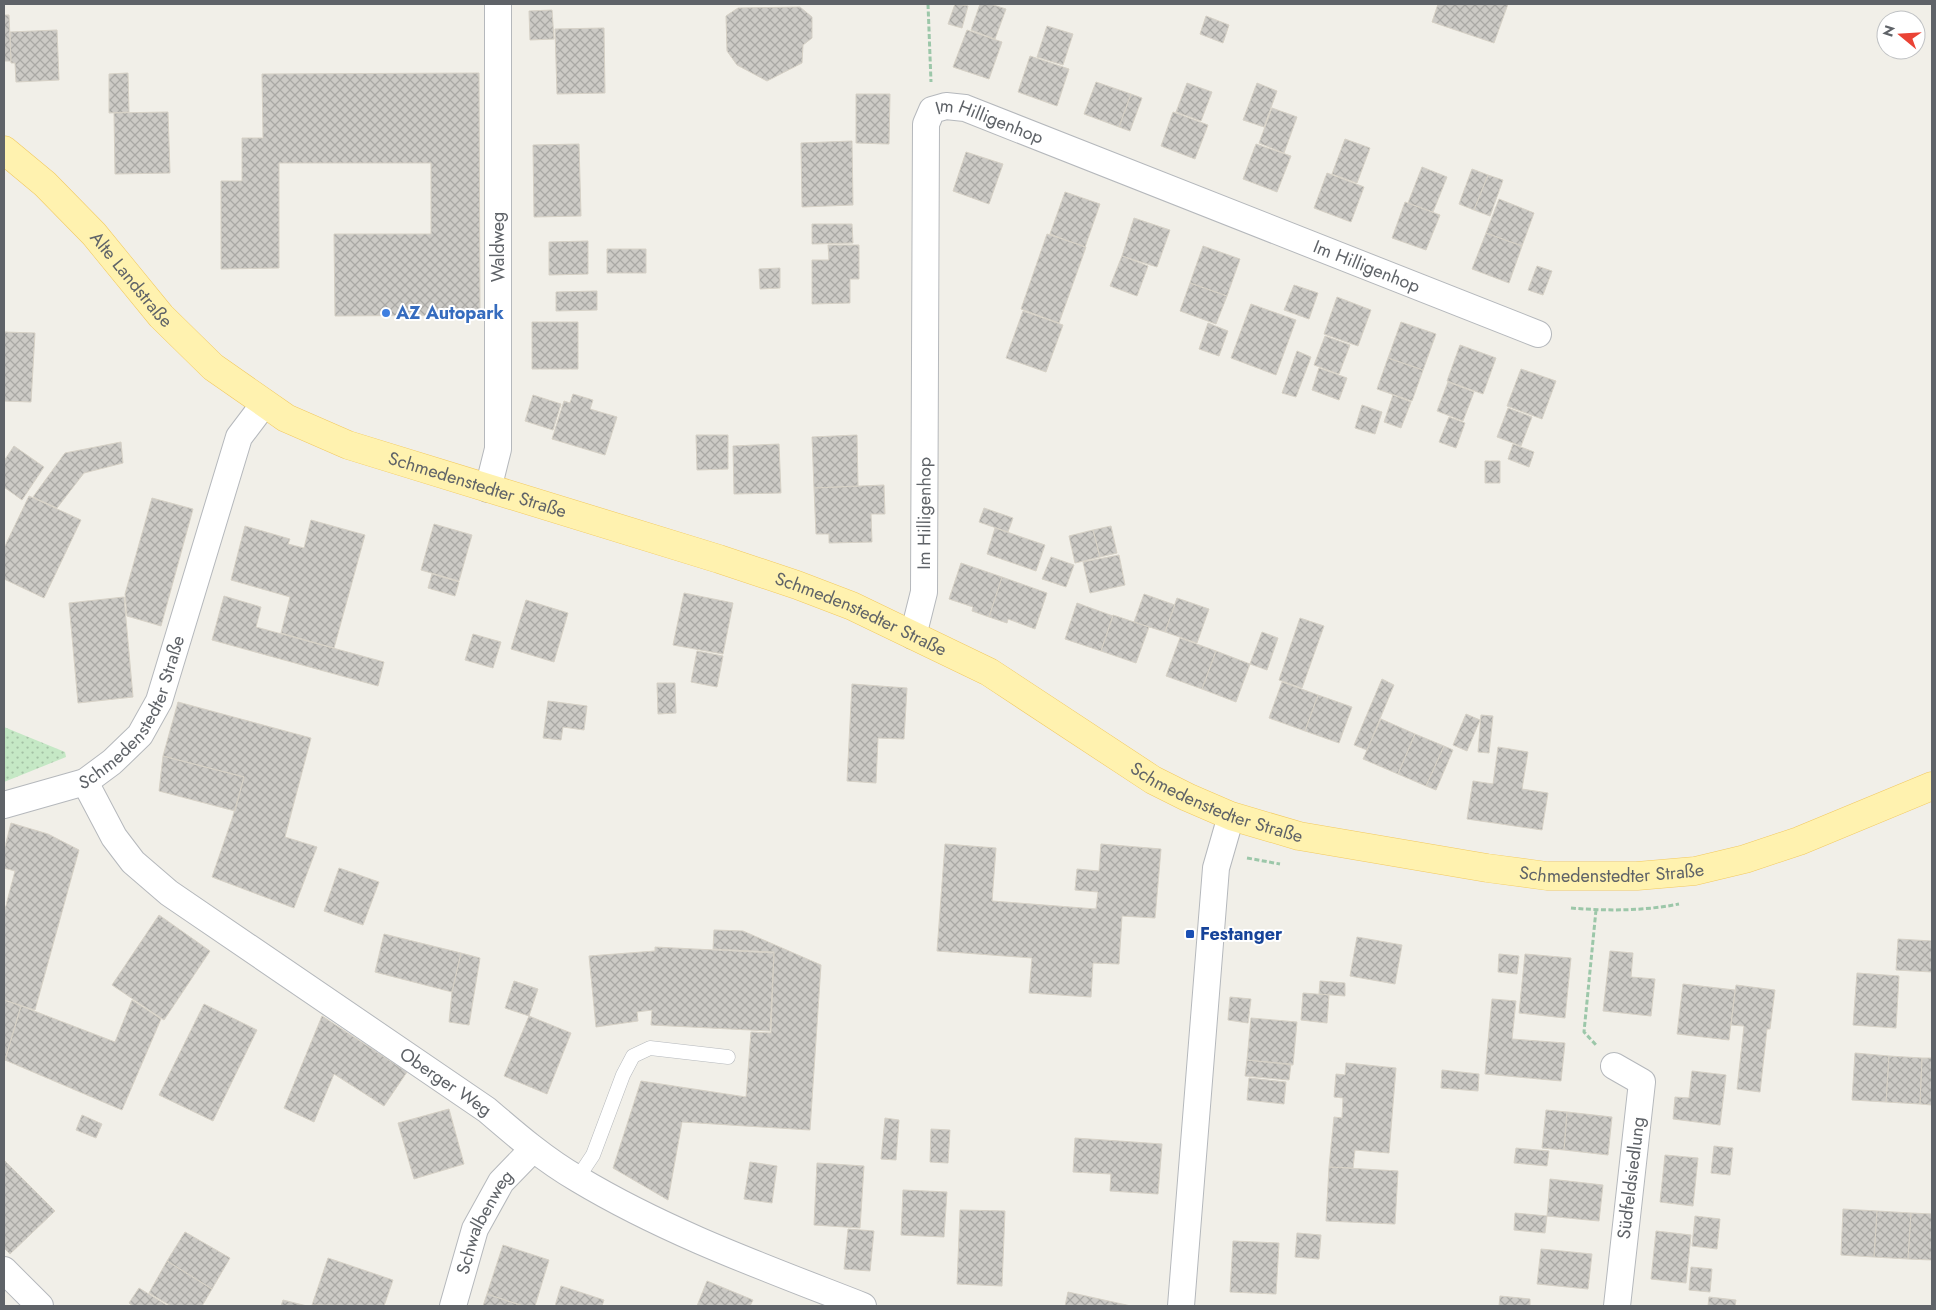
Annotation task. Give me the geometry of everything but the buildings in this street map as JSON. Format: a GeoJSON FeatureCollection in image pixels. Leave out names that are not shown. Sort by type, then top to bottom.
{"type":"FeatureCollection","features":[{"type":"Feature","properties":{"kind":"main road","name":"Alte Landstraße"},"geometry":{"type":"LineString","coordinates":[[4,150],[45,184],[94,234],[161,316],[213,367],[264,404]]}},
{"type":"Feature","properties":{"kind":"main road","name":"Schmedenstedter Straße"},"geometry":{"type":"LineString","coordinates":[[264,404],[286,418],[348,445],[797,585],[852,606],[988,672],[1153,780],[1231,816],[1299,836],[1487,868],[1547,876],[1637,876],[1695,871],[1745,859],[1799,841],[1932,786]]}},
{"type":"Feature","properties":{"kind":"street","name":"Waldweg"},"geometry":{"type":"LineString","coordinates":[[488,489],[498,449],[498,4]]}},
{"type":"Feature","properties":{"kind":"street","name":"Im Hilligenhop"},"geometry":{"type":"LineString","coordinates":[[913,636],[924,592],[926,124],[932,110],[946,106],[965,108],[1538,334]]}},
{"type":"Feature","properties":{"kind":"street","name":"Schmedenstedter Straße"},"geometry":{"type":"LineString","coordinates":[[4,805],[85,782],[112,762],[140,734],[159,701],[239,437],[264,404]]}},
{"type":"Feature","properties":{"kind":"street","name":"Oberger Weg"},"geometry":{"type":"LineString","coordinates":[[85,782],[114,837],[133,862],[169,893],[487,1110],[533,1149],[577,1179],[670,1228],[863,1306]]}},
{"type":"Feature","properties":{"kind":"street"},"geometry":{"type":"LineString","coordinates":[[1180,1306],[1216,868],[1231,816]]}},
{"type":"Feature","properties":{"kind":"street","name":"Südfeldsiedlung"},"geometry":{"type":"LineString","coordinates":[[1614,1066],[1642,1082],[1616,1306]]}},
{"type":"Feature","properties":{"kind":"street","name":"Schwalbenweg"},"geometry":{"type":"LineString","coordinates":[[453,1306],[475,1229],[501,1182],[533,1149]]}},
{"type":"Feature","properties":{"kind":"street"},"geometry":{"type":"LineString","coordinates":[[4,1270],[40,1306]]}},
{"type":"Feature","properties":{"kind":"lane"},"geometry":{"type":"LineString","coordinates":[[577,1179],[593,1155],[623,1075],[633,1056],[650,1048],[728,1057]]}},
{"type":"Feature","properties":{"kind":"path"},"geometry":{"type":"LineString","coordinates":[[928,4],[932,110]]}},
{"type":"Feature","properties":{"kind":"path"},"geometry":{"type":"LineString","coordinates":[[1596,910],[1584,1032],[1614,1066]]}},
{"type":"Feature","properties":{"kind":"green space"},"geometry":{"type":"Polygon","coordinates":[[[4,727],[65,752],[66,757],[4,782],[4,727]]]}},
{"type":"Feature","properties":{"kind":"place","name":"AZ Autopark"},"geometry":{"type":"Point","coordinates":[386,313]}},
{"type":"Feature","properties":{"kind":"place","name":"Festanger"},"geometry":{"type":"Point","coordinates":[1190,934]}}]}
